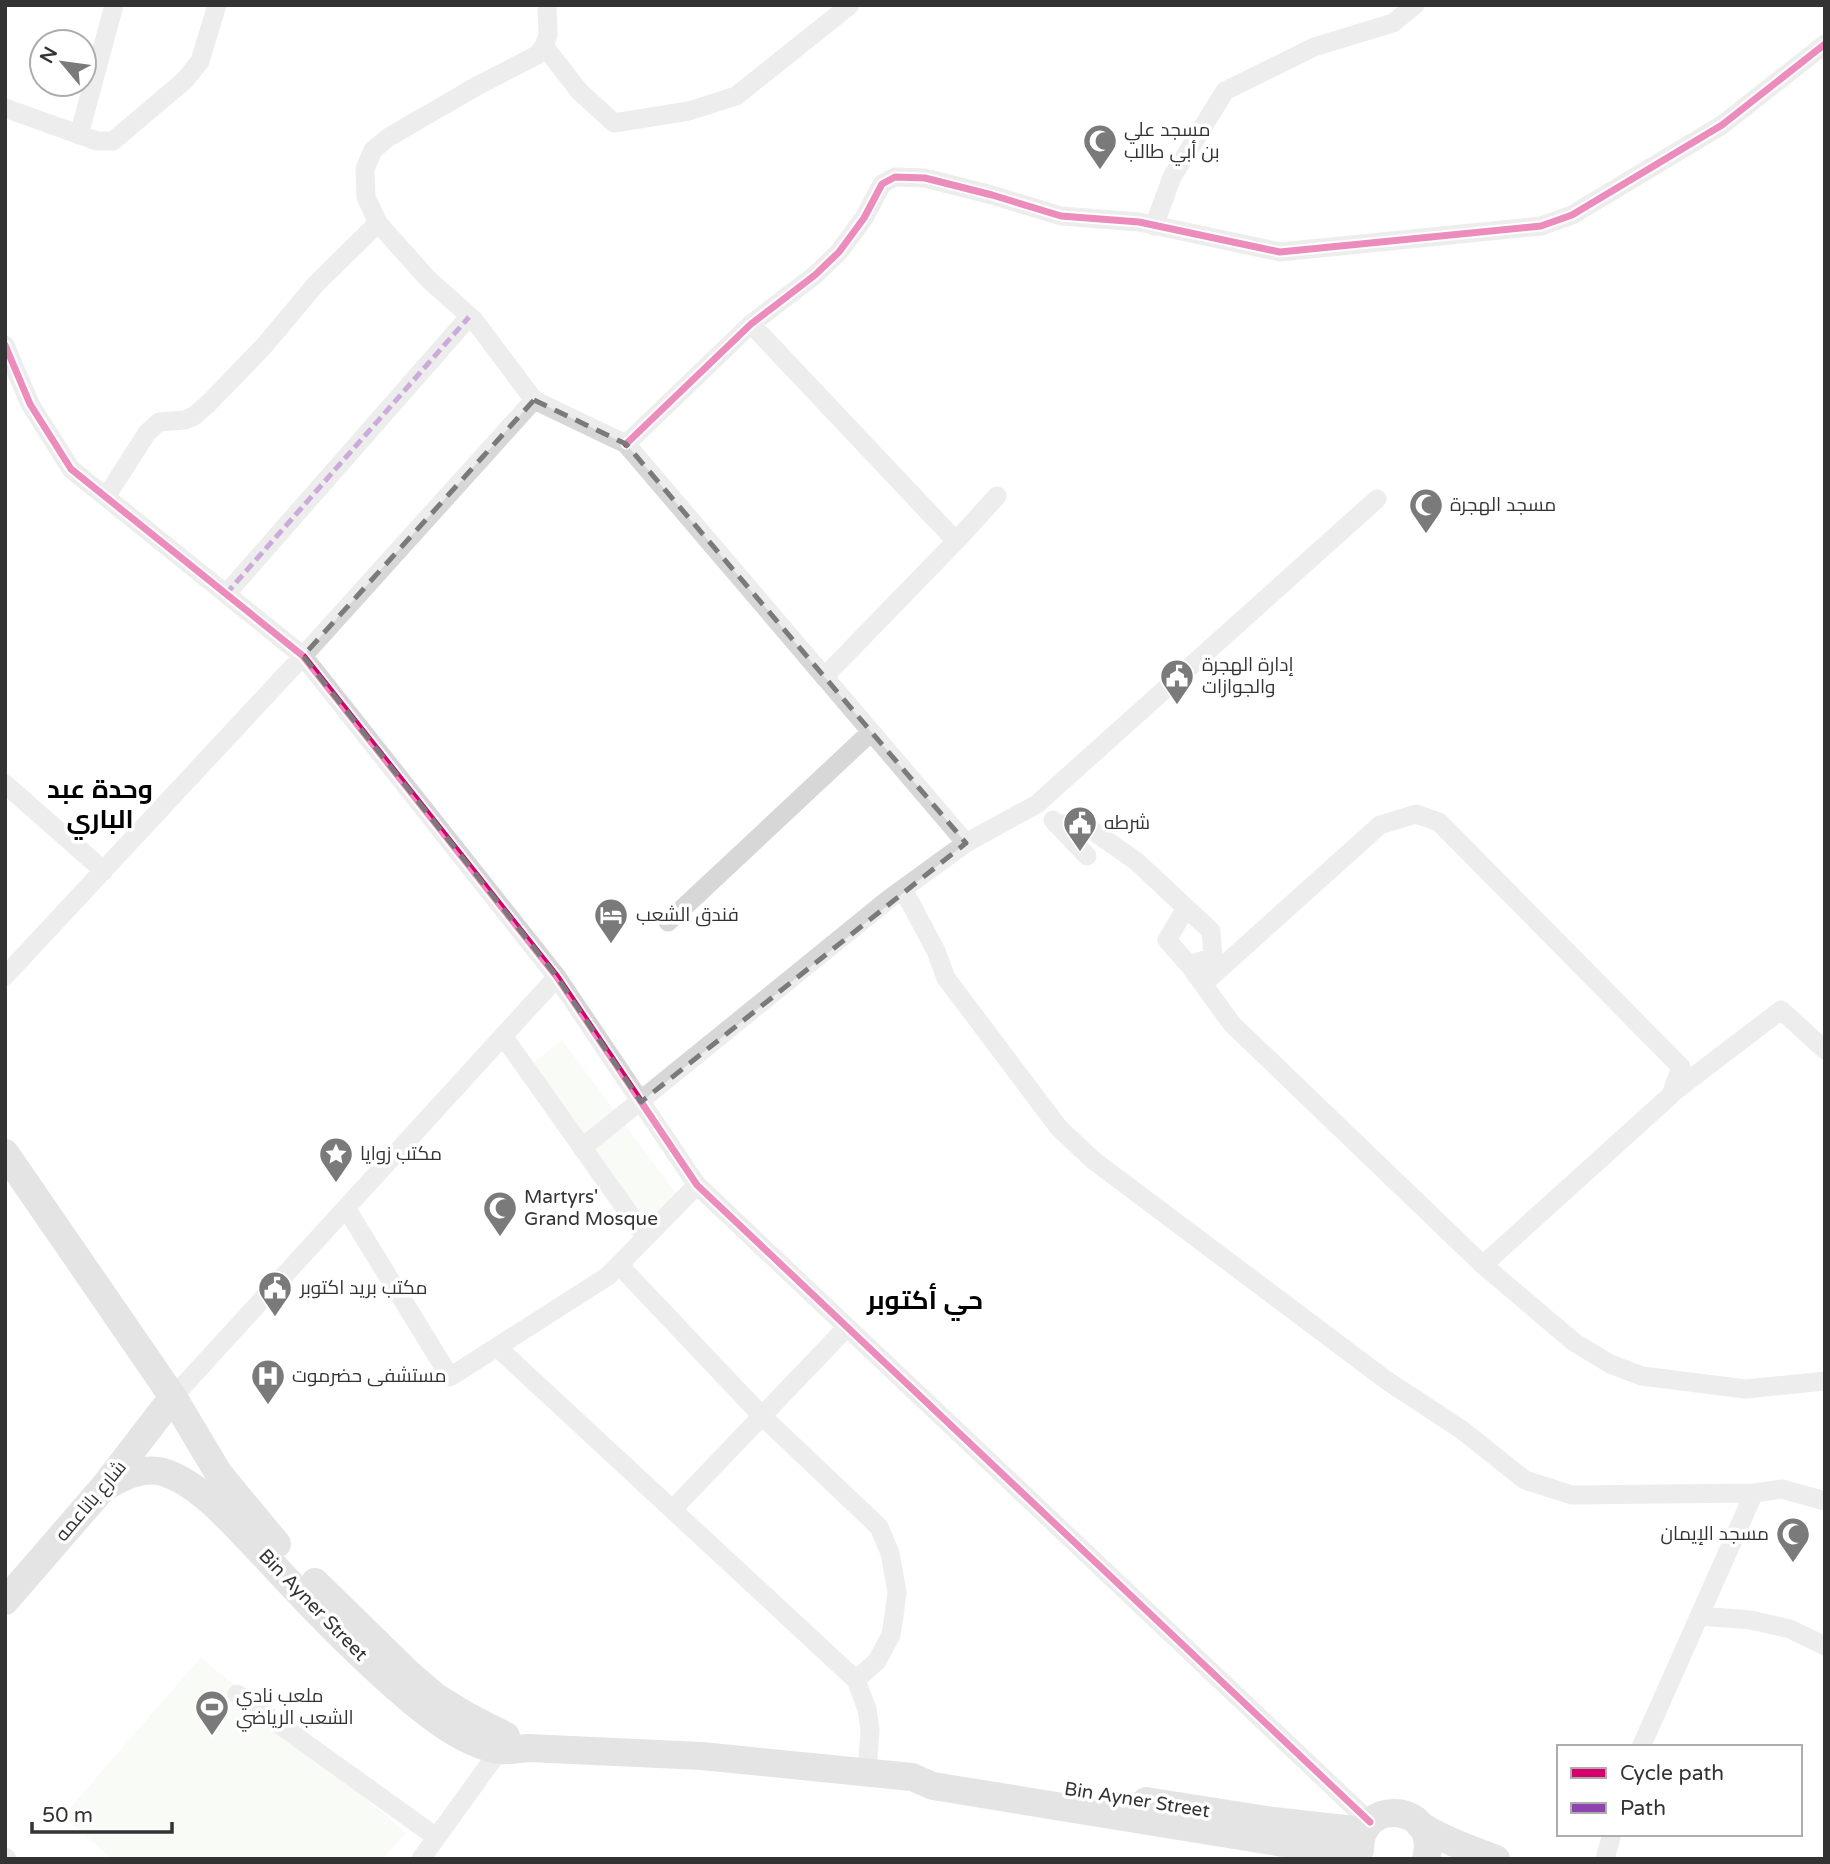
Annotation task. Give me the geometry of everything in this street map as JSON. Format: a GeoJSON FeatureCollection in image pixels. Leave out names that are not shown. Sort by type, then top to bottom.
{"type":"FeatureCollection","features":[{"type":"Feature","properties":{"kind":"highway","name":"Bin Ayner Street"},"geometry":{"type":"LineString","coordinates":[[5,1153],[173,1397],[219,1474],[275,1542],[354,1621],[436,1697],[512,1745]]}},
{"type":"Feature","properties":{"kind":"highway","name":"شارع باناعمه"},"geometry":{"type":"LineString","coordinates":[[5,1601],[103,1488],[173,1397]]}},
{"type":"Feature","properties":{"kind":"highway","name":"Bin Ayner Street"},"geometry":{"type":"LineString","coordinates":[[103,1488],[122,1476],[141,1471],[161,1471],[216,1504],[344,1640],[424,1712],[455,1733],[479,1743],[702,1756],[912,1777],[933,1786],[1327,1850],[1351,1859]]}},
{"type":"Feature","properties":{"kind":"highway","name":"Bin Ayner Street"},"geometry":{"type":"LineString","coordinates":[[912,1777],[934,1770],[1365,1837]]}},
{"type":"Feature","properties":{"kind":"highway"},"geometry":{"type":"LineString","coordinates":[[1365,1837],[1379,1815],[1401,1813],[1412,1817],[1434,1834],[1496,1859]]}},
{"type":"Feature","properties":{"kind":"highway"},"geometry":{"type":"LineString","coordinates":[[1420,1825],[1428,1846],[1426,1859]]}},
{"type":"Feature","properties":{"kind":"street"},"geometry":{"type":"LineString","coordinates":[[79,135],[114,5]]}},
{"type":"Feature","properties":{"kind":"street"},"geometry":{"type":"LineString","coordinates":[[5,108],[97,141],[113,141],[185,80],[200,61],[217,5]]}},
{"type":"Feature","properties":{"kind":"street"},"geometry":{"type":"LineString","coordinates":[[547,5],[548,35],[537,55],[477,86],[389,137],[373,150],[365,169],[366,197],[378,223],[428,279],[469,317],[534,400],[626,444],[966,843]]}},
{"type":"Feature","properties":{"kind":"street"},"geometry":{"type":"LineString","coordinates":[[544,46],[580,92],[614,123],[689,111],[736,96],[850,5]]}},
{"type":"Feature","properties":{"kind":"street"},"geometry":{"type":"LineString","coordinates":[[1154,226],[1172,177],[1225,91],[1314,47],[1393,23],[1415,5]]}},
{"type":"Feature","properties":{"kind":"street"},"geometry":{"type":"LineString","coordinates":[[626,444],[751,324],[815,275],[839,252],[864,218],[882,184],[895,177],[926,178],[1061,216],[1139,222],[1280,252],[1541,226],[1572,215],[1722,125],[1825,44]]}},
{"type":"Feature","properties":{"kind":"street"},"geometry":{"type":"LineString","coordinates":[[106,497],[147,433],[159,422],[185,420],[194,416],[208,404],[264,346],[316,284],[378,223]]}},
{"type":"Feature","properties":{"kind":"street"},"geometry":{"type":"LineString","coordinates":[[226,594],[469,317]]}},
{"type":"Feature","properties":{"kind":"street"},"geometry":{"type":"LineString","coordinates":[[751,324],[956,541]]}},
{"type":"Feature","properties":{"kind":"street"},"geometry":{"type":"LineString","coordinates":[[5,345],[30,404],[71,469],[303,656],[557,977],[697,1185],[847,1327],[1365,1837]]}},
{"type":"Feature","properties":{"kind":"street"},"geometry":{"type":"LineString","coordinates":[[5,976],[303,656],[534,400]]}},
{"type":"Feature","properties":{"kind":"street"},"geometry":{"type":"LineString","coordinates":[[824,677],[997,496]]}},
{"type":"Feature","properties":{"kind":"street"},"geometry":{"type":"LineString","coordinates":[[582,1148],[903,889],[966,843],[1037,804],[1377,499]]}},
{"type":"Feature","properties":{"kind":"street"},"geometry":{"type":"LineString","coordinates":[[668,922],[872,732]]}},
{"type":"Feature","properties":{"kind":"street"},"geometry":{"type":"LineString","coordinates":[[5,784],[104,871]]}},
{"type":"Feature","properties":{"kind":"street"},"geometry":{"type":"LineString","coordinates":[[1037,804],[1087,856]]}},
{"type":"Feature","properties":{"kind":"street"},"geometry":{"type":"LineString","coordinates":[[1203,984],[1380,825],[1416,814],[1439,822],[1681,1067],[1671,1095]]}},
{"type":"Feature","properties":{"kind":"street"},"geometry":{"type":"LineString","coordinates":[[1056,824],[1083,824],[1136,861],[1211,931],[1213,957],[1189,965]]}},
{"type":"Feature","properties":{"kind":"street"},"geometry":{"type":"LineString","coordinates":[[903,889],[936,951],[946,978],[1059,1128],[1093,1160],[1385,1380],[1462,1430],[1525,1480],[1572,1495],[1754,1493],[1782,1489],[1825,1501]]}},
{"type":"Feature","properties":{"kind":"street"},"geometry":{"type":"LineString","coordinates":[[1186,908],[1167,940],[1232,1024],[1483,1265],[1574,1342],[1610,1364],[1642,1376],[1745,1389],[1825,1381]]}},
{"type":"Feature","properties":{"kind":"street"},"geometry":{"type":"LineString","coordinates":[[173,1397],[557,977]]}},
{"type":"Feature","properties":{"kind":"street"},"geometry":{"type":"LineString","coordinates":[[1483,1265],[1671,1095],[1781,1010],[1825,1050]]}},
{"type":"Feature","properties":{"kind":"street"},"geometry":{"type":"LineString","coordinates":[[503,1036],[646,1237]]}},
{"type":"Feature","properties":{"kind":"street"},"geometry":{"type":"LineString","coordinates":[[346,1208],[450,1377],[608,1276],[697,1185]]}},
{"type":"Feature","properties":{"kind":"street"},"geometry":{"type":"LineString","coordinates":[[619,1265],[762,1416],[879,1527],[890,1553],[897,1592],[891,1635],[877,1661],[856,1680]]}},
{"type":"Feature","properties":{"kind":"street"},"geometry":{"type":"LineString","coordinates":[[673,1509],[847,1327]]}},
{"type":"Feature","properties":{"kind":"street"},"geometry":{"type":"LineString","coordinates":[[497,1347],[856,1680],[869,1720],[867,1772]]}},
{"type":"Feature","properties":{"kind":"street"},"geometry":{"type":"LineString","coordinates":[[1643,1745],[1754,1493]]}},
{"type":"Feature","properties":{"kind":"street"},"geometry":{"type":"LineString","coordinates":[[1700,1616],[1751,1620],[1790,1629],[1825,1646]]}},
{"type":"Feature","properties":{"kind":"street"},"geometry":{"type":"LineString","coordinates":[[237,1694],[436,1837]]}},
{"type":"Feature","properties":{"kind":"street"},"geometry":{"type":"LineString","coordinates":[[421,1859],[512,1745]]}},
{"type":"Feature","properties":{"kind":"street"},"geometry":{"type":"LineString","coordinates":[[1605,1859],[1611,1836]]}},
{"type":"Feature","properties":{"kind":"highlighted area"},"geometry":{"type":"Polygon","coordinates":[[[534,400],[626,444],[966,843],[641,1102],[557,977],[303,656],[534,400]]]}},
{"type":"Feature","properties":{"kind":"shaded area"},"geometry":{"type":"Polygon","coordinates":[[[562,1040],[678,1196],[636,1242],[519,1074],[562,1040]]]}},
{"type":"Feature","properties":{"kind":"shaded area","name":"ملعب نادي الشعب الرياضي"},"geometry":{"type":"Polygon","coordinates":[[[201,1657],[406,1833],[382,1859],[112,1859],[63,1816],[201,1657]]]}},
{"type":"Feature","properties":{"kind":"marked path"},"geometry":{"type":"LineString","coordinates":[[226,594],[469,317]]}},
{"type":"Feature","properties":{"kind":"cycle path"},"geometry":{"type":"LineString","coordinates":[[626,444],[751,324],[815,275],[839,252],[864,218],[882,184],[895,177],[925,178],[1061,216],[1139,222],[1280,252],[1541,226],[1572,215],[1722,125],[1825,44]]}},
{"type":"Feature","properties":{"kind":"cycle path"},"geometry":{"type":"LineString","coordinates":[[5,345],[30,404],[71,469],[303,656],[557,977],[697,1185],[1370,1822]]}},
{"type":"Feature","properties":{"kind":"place","name":"مسجد علي بن أبي طالب"},"geometry":{"type":"Point","coordinates":[1100,171]}},
{"type":"Feature","properties":{"kind":"place","name":"مسجد الهجرة"},"geometry":{"type":"Point","coordinates":[1426,535]}},
{"type":"Feature","properties":{"kind":"place","name":"إدارة الهجرة والجوازات"},"geometry":{"type":"Point","coordinates":[1177,706]}},
{"type":"Feature","properties":{"kind":"place","name":"شرطه"},"geometry":{"type":"Point","coordinates":[1080,853]}},
{"type":"Feature","properties":{"kind":"place","name":"فندق الشعب"},"geometry":{"type":"Point","coordinates":[611,945]}},
{"type":"Feature","properties":{"kind":"place","name":"مكتب زوايا"},"geometry":{"type":"Point","coordinates":[336,1184]}},
{"type":"Feature","properties":{"kind":"place","name":"Martyrs' Grand Mosque"},"geometry":{"type":"Point","coordinates":[500,1238]}},
{"type":"Feature","properties":{"kind":"place","name":"مكتب بريد اكتوبر"},"geometry":{"type":"Point","coordinates":[275,1318]}},
{"type":"Feature","properties":{"kind":"place","name":"مستشفى حضرموت"},"geometry":{"type":"Point","coordinates":[268,1406]}},
{"type":"Feature","properties":{"kind":"place","name":"مسجد الإيمان"},"geometry":{"type":"Point","coordinates":[1793,1564]}},
{"type":"Feature","properties":{"kind":"place","name":"ملعب نادي الشعب الرياضي"},"geometry":{"type":"Point","coordinates":[212,1737]}},
{"type":"Feature","properties":{"kind":"district","name":"وحدة عبد الباري"},"geometry":{"type":"Point","coordinates":[100,804]}},
{"type":"Feature","properties":{"kind":"district","name":"حي أكتوبر"},"geometry":{"type":"Point","coordinates":[925,1300]}}]}
